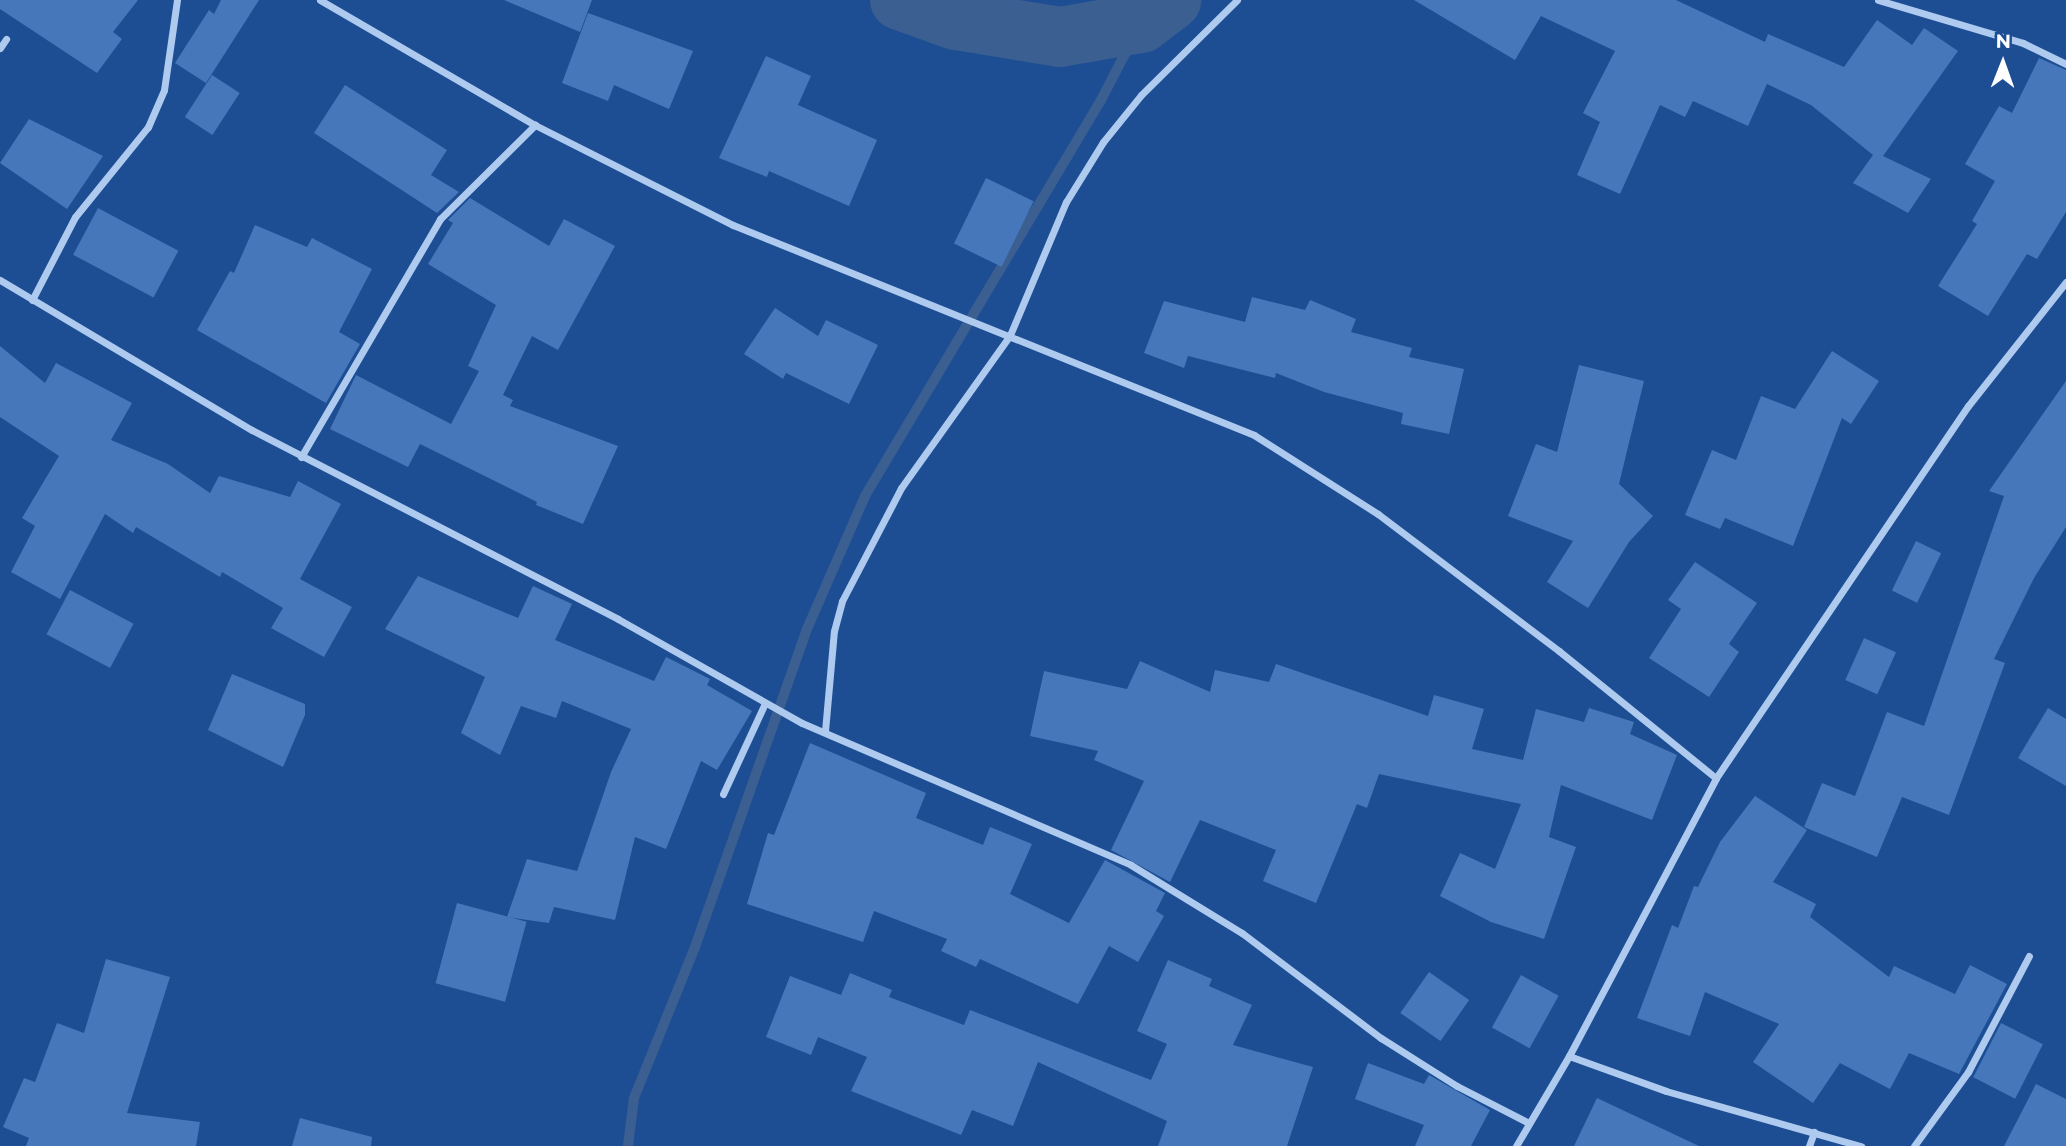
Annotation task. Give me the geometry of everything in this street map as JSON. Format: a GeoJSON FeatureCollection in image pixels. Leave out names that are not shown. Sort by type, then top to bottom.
{"type":"FeatureCollection","features":[{"type":"Feature","properties":{"kind":"street"},"geometry":{"type":"LineString","coordinates":[[32,300],[75,217],[148,127],[164,90],[177,0]]}},
{"type":"Feature","properties":{"kind":"street"},"geometry":{"type":"LineString","coordinates":[[320,0],[535,125],[733,225],[1254,435],[1309,468],[1559,651],[1716,778]]}},
{"type":"Feature","properties":{"kind":"street"},"geometry":{"type":"LineString","coordinates":[[825,731],[834,631],[842,601],[901,488],[1010,335],[1066,202],[1102,142],[1141,95],[1237,0]]}},
{"type":"Feature","properties":{"kind":"street"},"geometry":{"type":"LineString","coordinates":[[1878,0],[2023,43],[2066,64]]}},
{"type":"Feature","properties":{"kind":"street"},"geometry":{"type":"LineString","coordinates":[[0,48],[6,39]]}},
{"type":"Feature","properties":{"kind":"street"},"geometry":{"type":"LineString","coordinates":[[302,457],[440,219],[535,125]]}},
{"type":"Feature","properties":{"kind":"street"},"geometry":{"type":"LineString","coordinates":[[0,280],[302,457],[618,619],[769,706],[802,723],[1131,865],[1242,933],[1381,1038],[1457,1086],[1529,1123]]}},
{"type":"Feature","properties":{"kind":"street"},"geometry":{"type":"LineString","coordinates":[[1516,1146],[1569,1056],[1716,778],[1968,407],[2066,282]]}},
{"type":"Feature","properties":{"kind":"street"},"geometry":{"type":"LineString","coordinates":[[723,794],[769,706]]}},
{"type":"Feature","properties":{"kind":"street"},"geometry":{"type":"LineString","coordinates":[[1914,1146],[1968,1072],[2029,956]]}},
{"type":"Feature","properties":{"kind":"street"},"geometry":{"type":"LineString","coordinates":[[1569,1056],[1666,1091],[1861,1146]]}},
{"type":"Feature","properties":{"kind":"street"},"geometry":{"type":"LineString","coordinates":[[1810,1146],[1814,1132]]}},
{"type":"Feature","properties":{"kind":"building"},"geometry":{"type":"Polygon","coordinates":[[[0,0],[138,0],[113,32],[122,39],[97,73],[0,9],[0,0]]]}},
{"type":"Feature","properties":{"kind":"building"},"geometry":{"type":"Polygon","coordinates":[[[221,0],[259,0],[206,83],[175,63],[209,10],[214,14],[221,0]]]}},
{"type":"Feature","properties":{"kind":"building"},"geometry":{"type":"Polygon","coordinates":[[[504,0],[592,0],[580,32],[504,0]]]}},
{"type":"Feature","properties":{"kind":"building"},"geometry":{"type":"Polygon","coordinates":[[[1414,0],[1676,0],[1765,42],[1768,34],[1844,67],[1877,20],[1912,45],[1924,28],[1958,51],[1883,156],[1931,179],[1908,213],[1853,183],[1873,155],[1811,105],[1767,84],[1748,126],[1693,101],[1685,117],[1660,105],[1620,194],[1577,175],[1600,122],[1583,113],[1615,51],[1541,16],[1515,60],[1414,0]]]}},
{"type":"Feature","properties":{"kind":"building"},"geometry":{"type":"Polygon","coordinates":[[[588,13],[693,51],[669,109],[614,85],[608,101],[562,83],[588,13]]]}},
{"type":"Feature","properties":{"kind":"building"},"geometry":{"type":"Polygon","coordinates":[[[766,56],[811,76],[798,105],[877,140],[849,206],[769,171],[767,177],[719,158],[766,56]]]}},
{"type":"Feature","properties":{"kind":"building"},"geometry":{"type":"Polygon","coordinates":[[[2039,58],[2066,70],[2066,212],[2037,259],[2027,254],[1988,316],[1938,286],[1977,224],[1972,221],[1995,181],[1965,164],[1999,106],[2012,113],[2039,58]]]}},
{"type":"Feature","properties":{"kind":"building"},"geometry":{"type":"Polygon","coordinates":[[[212,75],[240,93],[212,135],[185,117],[212,75]]]}},
{"type":"Feature","properties":{"kind":"building"},"geometry":{"type":"Polygon","coordinates":[[[345,85],[447,150],[431,175],[459,192],[437,213],[314,133],[345,85]]]}},
{"type":"Feature","properties":{"kind":"building"},"geometry":{"type":"Polygon","coordinates":[[[29,119],[103,156],[67,209],[0,163],[29,119]]]}},
{"type":"Feature","properties":{"kind":"building"},"geometry":{"type":"Polygon","coordinates":[[[986,178],[1034,201],[1002,267],[954,244],[986,178]]]}},
{"type":"Feature","properties":{"kind":"building"},"geometry":{"type":"Polygon","coordinates":[[[470,198],[549,246],[564,219],[615,246],[558,350],[532,336],[503,395],[513,400],[510,406],[618,446],[583,524],[536,505],[537,502],[420,444],[408,467],[330,429],[356,375],[451,424],[479,371],[468,366],[496,305],[428,264],[453,223],[448,220],[470,198]]]}},
{"type":"Feature","properties":{"kind":"building"},"geometry":{"type":"Polygon","coordinates":[[[98,208],[178,251],[153,298],[73,255],[98,208]]]}},
{"type":"Feature","properties":{"kind":"building"},"geometry":{"type":"Polygon","coordinates":[[[255,225],[307,247],[312,238],[372,269],[339,332],[360,344],[326,403],[197,330],[230,271],[234,273],[255,225]]]}},
{"type":"Feature","properties":{"kind":"building"},"geometry":{"type":"Polygon","coordinates":[[[1252,297],[1305,310],[1310,300],[1356,319],[1351,332],[1412,348],[1409,357],[1464,369],[1449,434],[1401,424],[1403,413],[1324,392],[1276,373],[1275,378],[1188,356],[1184,368],[1144,353],[1164,301],[1245,322],[1252,297]]]}},
{"type":"Feature","properties":{"kind":"building"},"geometry":{"type":"Polygon","coordinates":[[[775,308],[818,336],[826,320],[878,345],[849,404],[786,373],[783,379],[744,354],[775,308]]]}},
{"type":"Feature","properties":{"kind":"building"},"geometry":{"type":"Polygon","coordinates":[[[0,346],[45,383],[56,363],[132,403],[111,440],[168,464],[210,493],[219,476],[290,497],[298,481],[341,504],[300,579],[352,607],[324,657],[271,628],[283,608],[222,572],[220,577],[136,527],[133,533],[105,514],[60,599],[11,572],[35,526],[22,518],[59,456],[0,417],[0,346]]]}},
{"type":"Feature","properties":{"kind":"building"},"geometry":{"type":"Polygon","coordinates":[[[1832,351],[1879,381],[1851,424],[1842,418],[1793,546],[1725,518],[1720,529],[1685,515],[1712,450],[1736,460],[1761,396],[1795,409],[1832,351]]]}},
{"type":"Feature","properties":{"kind":"building"},"geometry":{"type":"Polygon","coordinates":[[[1579,365],[1644,381],[1619,484],[1653,516],[1629,542],[1588,608],[1547,582],[1573,541],[1508,516],[1536,444],[1557,452],[1579,365]]]}},
{"type":"Feature","properties":{"kind":"building"},"geometry":{"type":"Polygon","coordinates":[[[2066,381],[2066,527],[2034,578],[1994,659],[2005,663],[1949,815],[1902,797],[1877,857],[1804,827],[1822,783],[1855,796],[1887,712],[1924,726],[2004,496],[1989,491],[2066,381]]]}},
{"type":"Feature","properties":{"kind":"building"},"geometry":{"type":"Polygon","coordinates":[[[1916,541],[1941,553],[1917,603],[1892,590],[1916,541]]]}},
{"type":"Feature","properties":{"kind":"building"},"geometry":{"type":"Polygon","coordinates":[[[1695,562],[1757,603],[1729,644],[1739,652],[1709,697],[1649,658],[1681,609],[1668,600],[1695,562]]]}},
{"type":"Feature","properties":{"kind":"building"},"geometry":{"type":"Polygon","coordinates":[[[418,576],[518,618],[533,586],[572,604],[555,640],[654,681],[666,657],[710,679],[707,685],[752,711],[717,770],[701,761],[666,849],[635,837],[615,920],[554,907],[549,923],[507,917],[527,859],[577,871],[611,772],[631,729],[562,701],[556,718],[521,706],[500,755],[461,733],[485,677],[385,629],[418,576]]]}},
{"type":"Feature","properties":{"kind":"building"},"geometry":{"type":"Polygon","coordinates":[[[70,590],[134,624],[110,668],[47,634],[70,590]]]}},
{"type":"Feature","properties":{"kind":"building"},"geometry":{"type":"Polygon","coordinates":[[[1864,638],[1896,652],[1877,694],[1845,680],[1864,638]]]}},
{"type":"Feature","properties":{"kind":"building"},"geometry":{"type":"Polygon","coordinates":[[[1140,661],[1210,692],[1215,670],[1269,682],[1276,664],[1428,716],[1434,695],[1484,709],[1472,749],[1523,760],[1536,709],[1584,722],[1589,708],[1634,722],[1630,734],[1677,755],[1652,820],[1561,785],[1549,837],[1576,847],[1544,939],[1491,922],[1440,896],[1460,853],[1495,869],[1521,804],[1379,774],[1367,808],[1357,804],[1316,903],[1263,881],[1276,850],[1200,820],[1170,882],[1111,850],[1144,781],[1094,760],[1098,751],[1030,736],[1044,671],[1127,689],[1140,661]]]}},
{"type":"Feature","properties":{"kind":"building"},"geometry":{"type":"Polygon","coordinates":[[[232,674],[305,704],[305,715],[283,767],[208,730],[232,674]]]}},
{"type":"Feature","properties":{"kind":"building"},"geometry":{"type":"Polygon","coordinates":[[[2048,708],[2066,719],[2066,786],[2018,758],[2048,708]]]}},
{"type":"Feature","properties":{"kind":"building"},"geometry":{"type":"Polygon","coordinates":[[[810,743],[926,793],[916,818],[983,845],[990,827],[1032,844],[1010,894],[1069,923],[1105,860],[1165,893],[1156,911],[1164,916],[1138,962],[1109,946],[1078,1004],[980,959],[976,967],[941,951],[947,939],[874,911],[863,942],[747,904],[768,833],[774,835],[810,743]]]}},
{"type":"Feature","properties":{"kind":"building"},"geometry":{"type":"Polygon","coordinates":[[[1755,796],[1807,830],[1773,882],[1816,904],[1810,917],[1889,977],[1894,966],[1955,994],[1970,965],[2007,984],[1959,1074],[1909,1053],[1890,1089],[1840,1063],[1813,1103],[1753,1062],[1779,1024],[1705,992],[1690,1036],[1637,1018],[1672,925],[1678,928],[1694,886],[1698,887],[1720,842],[1755,796]]]}},
{"type":"Feature","properties":{"kind":"building"},"geometry":{"type":"Polygon","coordinates":[[[457,903],[527,922],[505,1002],[436,983],[457,903]]]}},
{"type":"Feature","properties":{"kind":"building"},"geometry":{"type":"Polygon","coordinates":[[[106,959],[170,977],[127,1113],[200,1122],[196,1146],[26,1146],[29,1138],[3,1127],[24,1078],[35,1082],[57,1023],[84,1033],[106,959]]]}},
{"type":"Feature","properties":{"kind":"building"},"geometry":{"type":"Polygon","coordinates":[[[1168,960],[1212,979],[1209,986],[1252,1005],[1233,1045],[1313,1067],[1287,1146],[1158,1146],[1167,1121],[1038,1062],[1013,1126],[972,1110],[961,1135],[851,1091],[867,1057],[818,1037],[811,1055],[766,1037],[790,976],[841,995],[850,973],[892,990],[889,997],[964,1025],[970,1010],[1151,1080],[1167,1044],[1137,1031],[1168,960]]]}},
{"type":"Feature","properties":{"kind":"building"},"geometry":{"type":"Polygon","coordinates":[[[1429,972],[1469,1000],[1440,1041],[1400,1013],[1429,972]]]}},
{"type":"Feature","properties":{"kind":"building"},"geometry":{"type":"Polygon","coordinates":[[[1521,975],[1559,996],[1530,1048],[1492,1027],[1521,975]]]}},
{"type":"Feature","properties":{"kind":"building"},"geometry":{"type":"Polygon","coordinates":[[[2001,1023],[2043,1044],[2015,1099],[1973,1077],[2001,1023]]]}},
{"type":"Feature","properties":{"kind":"building"},"geometry":{"type":"Polygon","coordinates":[[[1368,1063],[1424,1084],[1429,1075],[1490,1110],[1471,1146],[1415,1146],[1424,1125],[1355,1099],[1368,1063]]]}},
{"type":"Feature","properties":{"kind":"building"},"geometry":{"type":"Polygon","coordinates":[[[2036,1084],[2066,1099],[2066,1146],[2004,1146],[2036,1084]]]}},
{"type":"Feature","properties":{"kind":"building"},"geometry":{"type":"Polygon","coordinates":[[[1597,1098],[1699,1146],[1574,1146],[1597,1098]]]}},
{"type":"Feature","properties":{"kind":"building"},"geometry":{"type":"Polygon","coordinates":[[[300,1118],[372,1137],[371,1146],[292,1146],[300,1118]]]}},
{"type":"Feature","properties":{"kind":"waterway"},"geometry":{"type":"LineString","coordinates":[[900,0],[956,20],[1060,37],[1141,23],[1171,0]]}},
{"type":"Feature","properties":{"kind":"waterway"},"geometry":{"type":"LineString","coordinates":[[628,1146],[634,1098],[695,947],[807,629],[865,496],[1101,100],[1141,23]]}}]}
